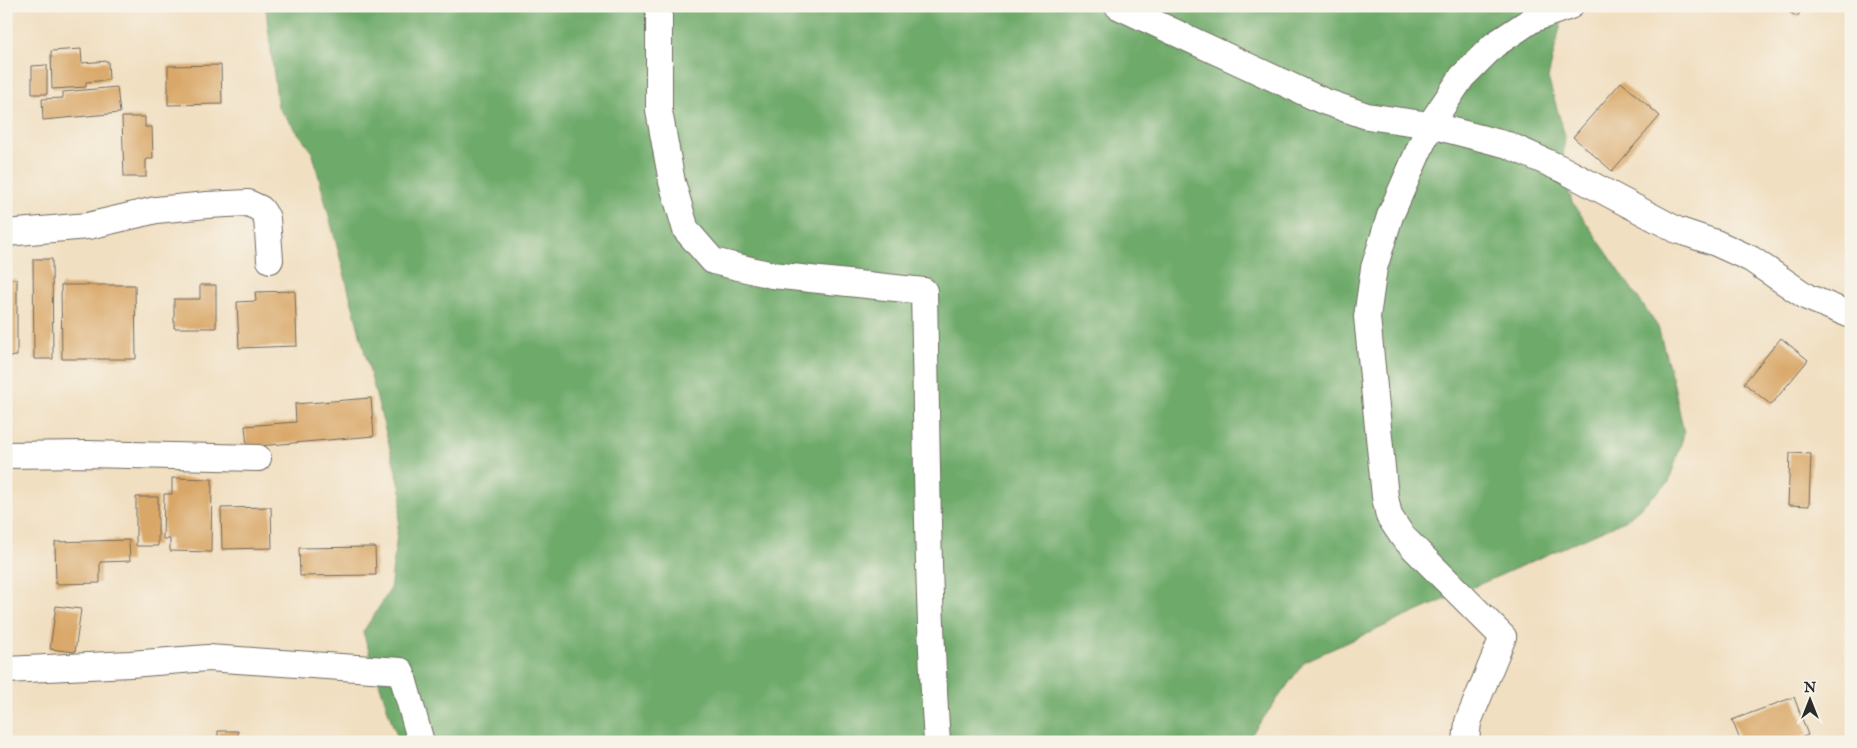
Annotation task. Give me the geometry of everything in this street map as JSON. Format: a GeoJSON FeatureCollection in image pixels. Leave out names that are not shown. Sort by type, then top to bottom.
{"type":"FeatureCollection","features":[{"type":"Feature","properties":{"kind":"street"},"geometry":{"type":"LineString","coordinates":[[659,6],[659,111],[672,182],[686,230],[713,261],[772,275],[924,291],[932,672],[937,742]]}},
{"type":"Feature","properties":{"kind":"street"},"geometry":{"type":"LineString","coordinates":[[1118,6],[1323,101],[1367,116],[1430,125],[1508,145],[1562,169],[1677,230],[1716,243],[1751,259],[1807,297],[1851,315]]}},
{"type":"Feature","properties":{"kind":"street"},"geometry":{"type":"LineString","coordinates":[[1466,742],[1468,722],[1503,637],[1403,537],[1389,516],[1367,317],[1374,268],[1390,216],[1430,125],[1462,77],[1494,45],[1533,19],[1570,6]]}},
{"type":"Feature","properties":{"kind":"street"},"geometry":{"type":"LineString","coordinates":[[6,233],[88,226],[156,210],[248,203],[261,209],[267,218],[270,260]]}},
{"type":"Feature","properties":{"kind":"street"},"geometry":{"type":"LineString","coordinates":[[6,455],[87,454],[258,458]]}},
{"type":"Feature","properties":{"kind":"street"},"geometry":{"type":"LineString","coordinates":[[6,670],[208,658],[401,671],[421,742]]}},
{"type":"Feature","properties":{"kind":"green space"},"geometry":{"type":"Polygon","coordinates":[[[269,6],[1565,6],[1548,78],[1565,136],[1562,169],[1572,202],[1658,327],[1674,385],[1684,434],[1669,482],[1626,520],[1305,661],[1246,742],[400,742],[393,726],[363,632],[390,590],[402,494],[312,151],[278,107],[266,10],[269,6]]]}},
{"type":"Feature","properties":{"kind":"building"},"geometry":{"type":"Polygon","coordinates":[[[1780,6],[1804,6],[1797,17],[1780,6]]]}},
{"type":"Feature","properties":{"kind":"building"},"geometry":{"type":"Polygon","coordinates":[[[81,49],[82,63],[108,61],[109,80],[86,82],[86,87],[52,89],[51,51],[81,49]]]}},
{"type":"Feature","properties":{"kind":"building"},"geometry":{"type":"Polygon","coordinates":[[[47,65],[47,94],[32,94],[32,66],[47,65]]]}},
{"type":"Feature","properties":{"kind":"building"},"geometry":{"type":"Polygon","coordinates":[[[221,65],[222,104],[168,105],[168,66],[221,65]]]}},
{"type":"Feature","properties":{"kind":"building"},"geometry":{"type":"Polygon","coordinates":[[[1621,82],[1660,116],[1612,171],[1573,137],[1621,82]]]}},
{"type":"Feature","properties":{"kind":"building"},"geometry":{"type":"Polygon","coordinates":[[[117,87],[120,113],[43,120],[42,99],[63,98],[63,92],[117,87]]]}},
{"type":"Feature","properties":{"kind":"building"},"geometry":{"type":"Polygon","coordinates":[[[122,117],[145,117],[145,127],[152,127],[153,159],[146,159],[146,177],[124,177],[122,117]]]}},
{"type":"Feature","properties":{"kind":"building"},"geometry":{"type":"Polygon","coordinates":[[[33,259],[52,259],[53,359],[34,359],[33,259]]]}},
{"type":"Feature","properties":{"kind":"building"},"geometry":{"type":"Polygon","coordinates":[[[6,279],[17,279],[17,356],[6,357],[6,279]]]}},
{"type":"Feature","properties":{"kind":"building"},"geometry":{"type":"Polygon","coordinates":[[[61,285],[135,285],[136,359],[62,359],[61,285]]]}},
{"type":"Feature","properties":{"kind":"building"},"geometry":{"type":"Polygon","coordinates":[[[200,285],[216,285],[216,328],[174,328],[174,299],[200,299],[200,285]]]}},
{"type":"Feature","properties":{"kind":"building"},"geometry":{"type":"Polygon","coordinates":[[[295,291],[297,346],[239,348],[237,302],[256,301],[255,292],[295,291]]]}},
{"type":"Feature","properties":{"kind":"building"},"geometry":{"type":"Polygon","coordinates":[[[1781,338],[1808,360],[1771,405],[1744,383],[1781,338]]]}},
{"type":"Feature","properties":{"kind":"building"},"geometry":{"type":"Polygon","coordinates":[[[371,398],[374,436],[247,447],[245,426],[296,422],[295,404],[371,398]]]}},
{"type":"Feature","properties":{"kind":"building"},"geometry":{"type":"Polygon","coordinates":[[[1790,453],[1811,454],[1809,506],[1788,505],[1790,453]]]}},
{"type":"Feature","properties":{"kind":"building"},"geometry":{"type":"Polygon","coordinates":[[[172,478],[212,479],[211,552],[170,551],[170,539],[163,539],[164,494],[172,494],[172,478]]]}},
{"type":"Feature","properties":{"kind":"building"},"geometry":{"type":"Polygon","coordinates":[[[136,497],[158,497],[158,546],[136,546],[136,497]]]}},
{"type":"Feature","properties":{"kind":"building"},"geometry":{"type":"Polygon","coordinates":[[[271,507],[272,548],[222,549],[221,508],[271,507]]]}},
{"type":"Feature","properties":{"kind":"building"},"geometry":{"type":"Polygon","coordinates":[[[129,540],[130,561],[100,562],[100,583],[56,584],[55,542],[129,540]]]}},
{"type":"Feature","properties":{"kind":"building"},"geometry":{"type":"Polygon","coordinates":[[[375,547],[376,575],[300,576],[299,548],[375,547]]]}},
{"type":"Feature","properties":{"kind":"building"},"geometry":{"type":"Polygon","coordinates":[[[56,606],[81,609],[75,652],[50,649],[56,606]]]}},
{"type":"Feature","properties":{"kind":"building"},"geometry":{"type":"Polygon","coordinates":[[[1794,697],[1808,735],[1790,742],[1741,742],[1732,720],[1794,697]]]}},
{"type":"Feature","properties":{"kind":"building"},"geometry":{"type":"Polygon","coordinates":[[[218,731],[238,731],[238,742],[218,742],[218,731]]]}}]}
